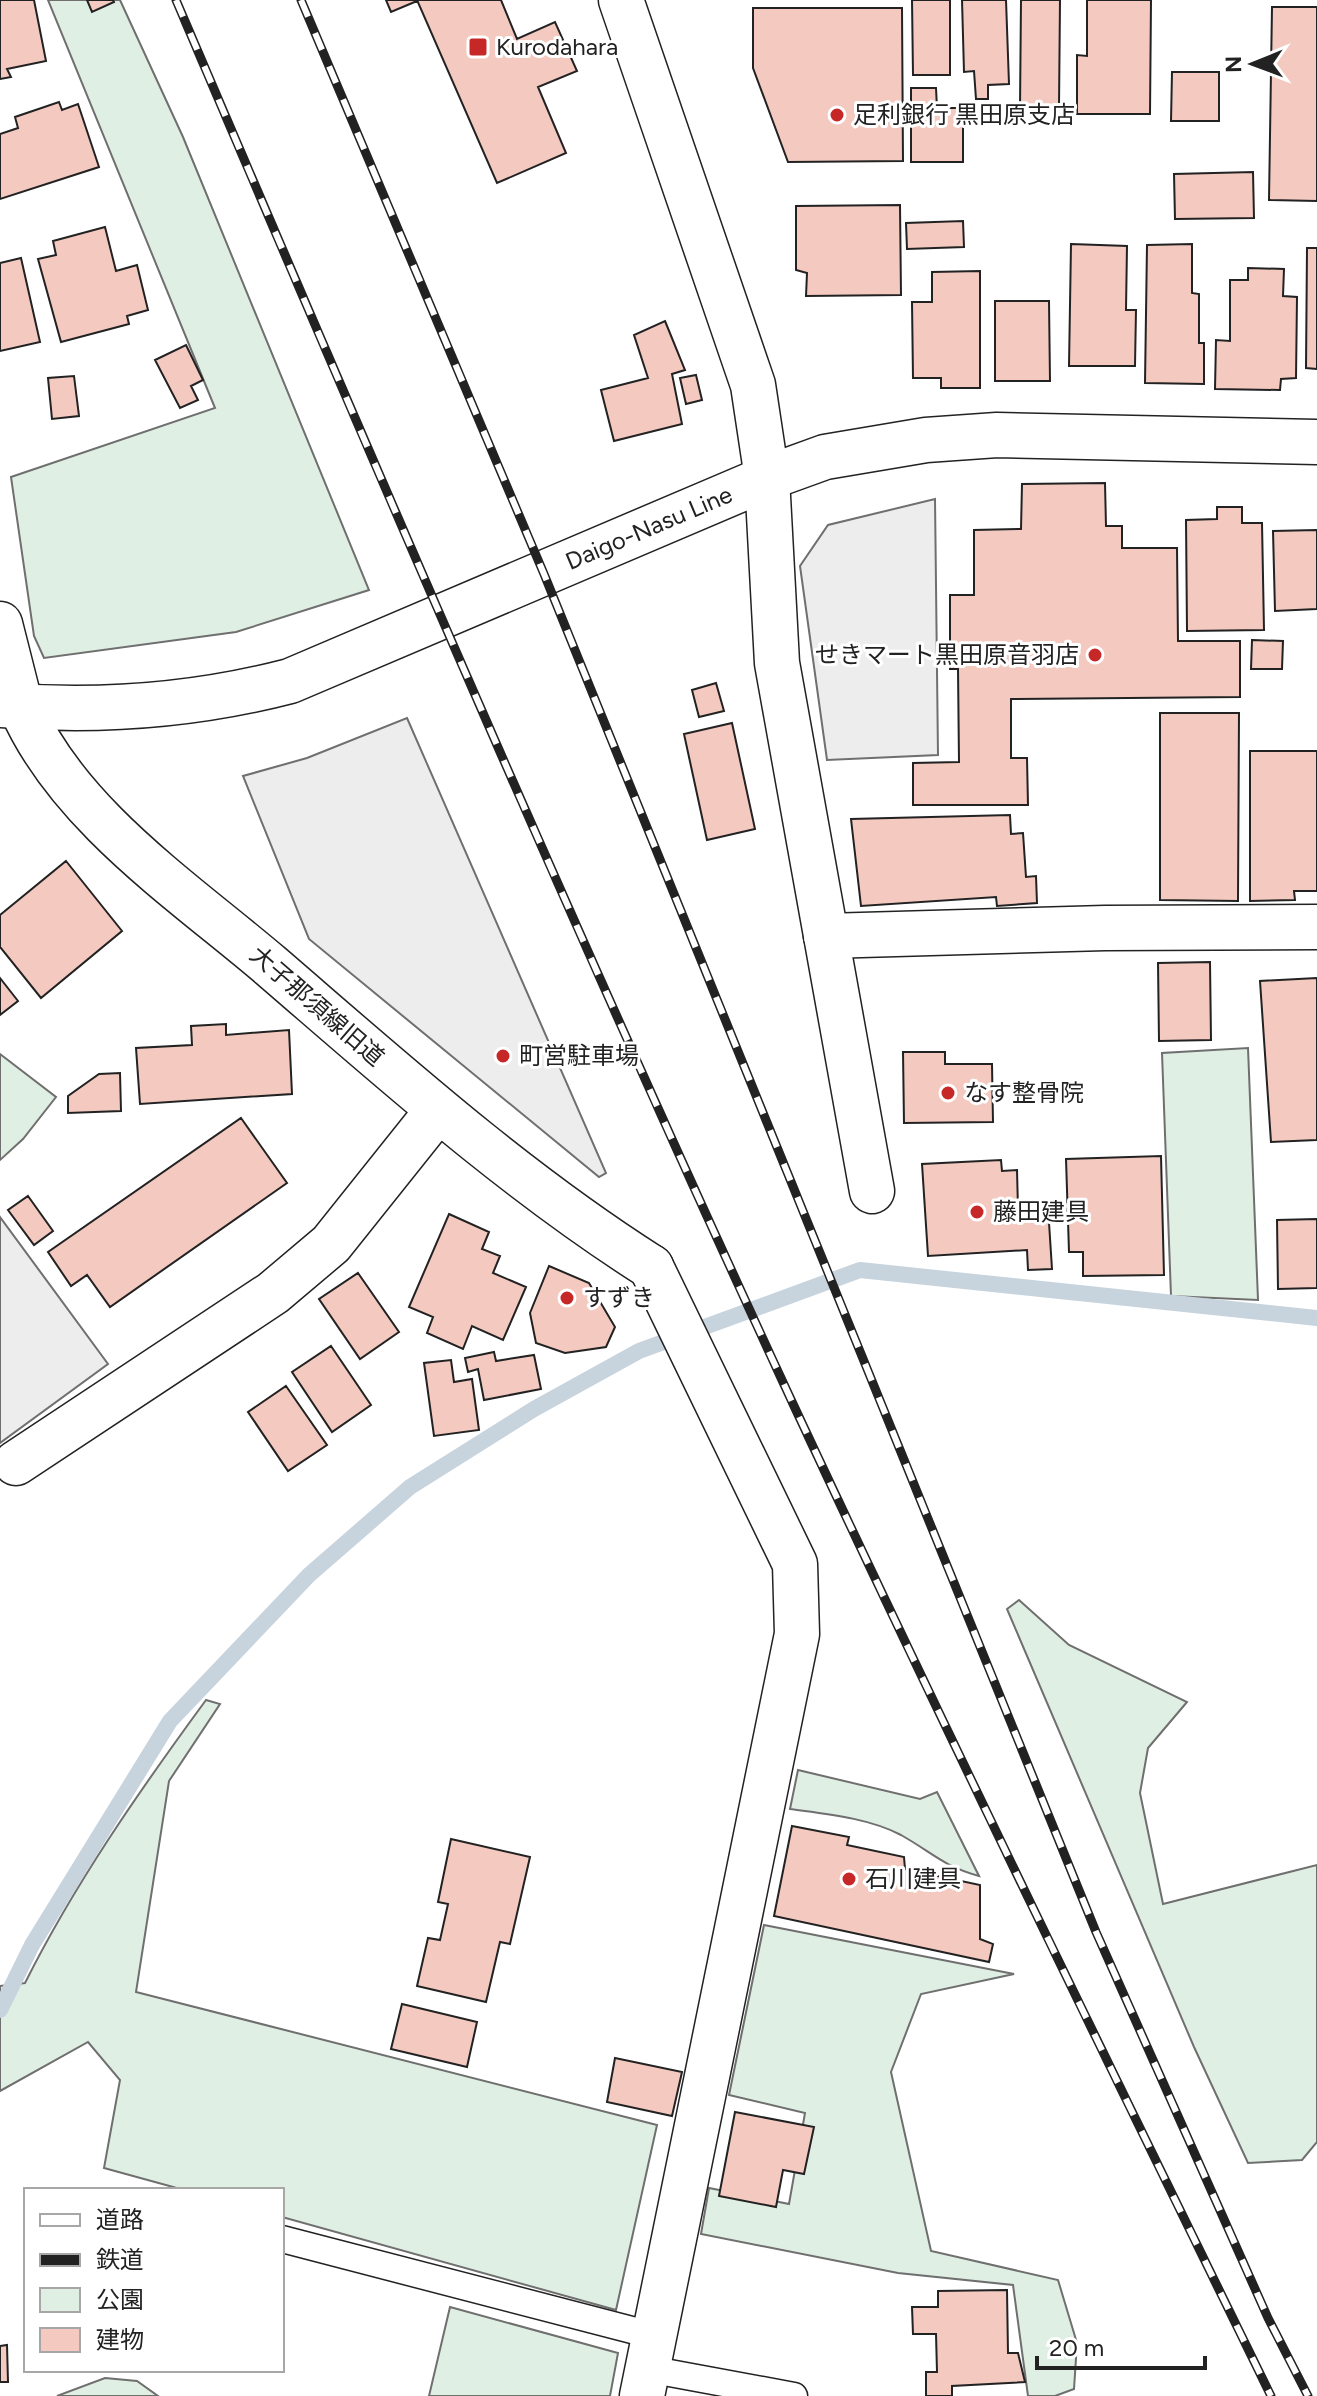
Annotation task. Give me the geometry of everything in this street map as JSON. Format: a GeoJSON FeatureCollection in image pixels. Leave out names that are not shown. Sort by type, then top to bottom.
{"type":"FeatureCollection","features":[{"type":"Feature","properties":{"kind":"street"},"geometry":{"type":"LineString","coordinates":[[621,0],[753,385],[767,478],[777,663],[872,1191]]}},
{"type":"Feature","properties":{"kind":"street","name":"Daigo-Nasu Line"},"geometry":{"type":"LineString","coordinates":[[10,706],[159,706],[226,698],[290,681],[767,478],[825,457],[926,440],[997,435],[1317,442]]}},
{"type":"Feature","properties":{"kind":"street","name":"大子那須線旧道"},"geometry":{"type":"LineString","coordinates":[[0,624],[10,706],[101,821],[438,1110],[657,1283],[795,1564],[797,1634],[648,2367]]}},
{"type":"Feature","properties":{"kind":"street"},"geometry":{"type":"LineString","coordinates":[[826,936],[1105,928],[1317,927]]}},
{"type":"Feature","properties":{"kind":"street"},"geometry":{"type":"LineString","coordinates":[[16,1463],[273,1293],[331,1244],[438,1110]]}},
{"type":"Feature","properties":{"kind":"lane"},"geometry":{"type":"LineString","coordinates":[[284,2240],[648,2367],[794,2396]]}},
{"type":"Feature","properties":{"kind":"green space"},"geometry":{"type":"Polygon","coordinates":[[[48,0],[120,0],[183,137],[369,590],[236,632],[44,658],[34,636],[11,477],[215,408],[48,0]]]}},
{"type":"Feature","properties":{"kind":"green space"},"geometry":{"type":"Polygon","coordinates":[[[1248,1048],[1258,1300],[1171,1296],[1162,1053],[1248,1048]]]}},
{"type":"Feature","properties":{"kind":"green space"},"geometry":{"type":"Polygon","coordinates":[[[0,1054],[56,1097],[23,1139],[0,1160],[0,1054]]]}},
{"type":"Feature","properties":{"kind":"green space"},"geometry":{"type":"Polygon","coordinates":[[[1019,1600],[1069,1645],[1187,1702],[1148,1748],[1140,1793],[1163,1904],[1317,1865],[1317,2142],[1302,2160],[1248,2163],[1194,2047],[1007,1609],[1019,1600]]]}},
{"type":"Feature","properties":{"kind":"green space"},"geometry":{"type":"Polygon","coordinates":[[[206,1700],[220,1704],[169,1781],[136,1992],[657,2125],[616,2310],[284,2218],[284,2188],[177,2188],[104,2168],[120,2080],[88,2042],[0,2091],[0,1986],[25,1983],[65,1909],[157,1768],[206,1700]]]}},
{"type":"Feature","properties":{"kind":"green space"},"geometry":{"type":"Polygon","coordinates":[[[798,1770],[920,1799],[937,1792],[979,1876],[946,1863],[901,1835],[875,1824],[790,1809],[798,1770]]]}},
{"type":"Feature","properties":{"kind":"green space"},"geometry":{"type":"Polygon","coordinates":[[[764,1925],[1014,1974],[921,1994],[891,2072],[931,2251],[1058,2280],[1077,2343],[1074,2389],[1055,2396],[1028,2396],[1013,2285],[898,2273],[701,2234],[709,2188],[789,2204],[805,2113],[729,2095],[764,1925]]]}},
{"type":"Feature","properties":{"kind":"green space"},"geometry":{"type":"Polygon","coordinates":[[[450,2307],[618,2353],[610,2396],[429,2396],[450,2307]]]}},
{"type":"Feature","properties":{"kind":"green space"},"geometry":{"type":"Polygon","coordinates":[[[105,2378],[137,2381],[158,2396],[57,2396],[105,2378]]]}},
{"type":"Feature","properties":{"kind":"shaded area"},"geometry":{"type":"Polygon","coordinates":[[[935,499],[938,755],[827,760],[800,566],[828,525],[935,499]]]}},
{"type":"Feature","properties":{"kind":"shaded area","name":"町営駐車場"},"geometry":{"type":"Polygon","coordinates":[[[407,718],[606,1173],[599,1177],[309,939],[243,776],[307,758],[407,718]]]}},
{"type":"Feature","properties":{"kind":"shaded area"},"geometry":{"type":"Polygon","coordinates":[[[0,1217],[108,1364],[0,1443],[0,1217]]]}},
{"type":"Feature","properties":{"kind":"building"},"geometry":{"type":"Polygon","coordinates":[[[0,0],[34,0],[46,61],[7,69],[11,77],[0,79],[0,0]]]}},
{"type":"Feature","properties":{"kind":"building"},"geometry":{"type":"Polygon","coordinates":[[[87,0],[113,0],[114,2],[92,12],[87,0]]]}},
{"type":"Feature","properties":{"kind":"building"},"geometry":{"type":"Polygon","coordinates":[[[386,0],[417,0],[417,1],[391,12],[386,0]]]}},
{"type":"Feature","properties":{"kind":"building"},"geometry":{"type":"Polygon","coordinates":[[[417,0],[501,0],[517,39],[555,22],[577,71],[538,87],[566,153],[497,183],[417,0]]]}},
{"type":"Feature","properties":{"kind":"building"},"geometry":{"type":"Polygon","coordinates":[[[912,0],[950,0],[950,75],[913,75],[912,0]]]}},
{"type":"Feature","properties":{"kind":"building"},"geometry":{"type":"Polygon","coordinates":[[[962,0],[1006,0],[1009,84],[988,85],[988,99],[976,99],[974,71],[964,72],[962,0]]]}},
{"type":"Feature","properties":{"kind":"building"},"geometry":{"type":"Polygon","coordinates":[[[1021,0],[1060,0],[1059,107],[1020,107],[1021,0]]]}},
{"type":"Feature","properties":{"kind":"building"},"geometry":{"type":"Polygon","coordinates":[[[1087,0],[1151,0],[1150,114],[1077,114],[1077,55],[1087,56],[1087,0]]]}},
{"type":"Feature","properties":{"kind":"building"},"geometry":{"type":"Polygon","coordinates":[[[1272,7],[1317,7],[1317,201],[1269,200],[1272,7]]]}},
{"type":"Feature","properties":{"kind":"building","name":"足利銀行 黒田原支店"},"geometry":{"type":"Polygon","coordinates":[[[753,8],[902,8],[903,161],[788,162],[753,68],[753,8]]]}},
{"type":"Feature","properties":{"kind":"building"},"geometry":{"type":"Polygon","coordinates":[[[1172,72],[1219,72],[1219,121],[1171,121],[1172,72]]]}},
{"type":"Feature","properties":{"kind":"building"},"geometry":{"type":"Polygon","coordinates":[[[911,88],[936,88],[937,108],[963,108],[963,162],[911,162],[911,88]]]}},
{"type":"Feature","properties":{"kind":"building"},"geometry":{"type":"Polygon","coordinates":[[[59,102],[62,110],[78,104],[99,167],[0,199],[0,134],[18,128],[15,117],[59,102]]]}},
{"type":"Feature","properties":{"kind":"building"},"geometry":{"type":"Polygon","coordinates":[[[1253,172],[1254,218],[1175,219],[1174,174],[1253,172]]]}},
{"type":"Feature","properties":{"kind":"building"},"geometry":{"type":"Polygon","coordinates":[[[900,205],[901,295],[806,296],[807,273],[796,270],[796,206],[900,205]]]}},
{"type":"Feature","properties":{"kind":"building"},"geometry":{"type":"Polygon","coordinates":[[[963,221],[964,247],[907,249],[906,223],[963,221]]]}},
{"type":"Feature","properties":{"kind":"building"},"geometry":{"type":"Polygon","coordinates":[[[105,227],[116,271],[137,265],[148,310],[127,316],[129,324],[61,342],[38,259],[56,255],[53,241],[105,227]]]}},
{"type":"Feature","properties":{"kind":"building"},"geometry":{"type":"Polygon","coordinates":[[[1071,244],[1127,246],[1126,310],[1136,310],[1135,366],[1069,366],[1071,244]]]}},
{"type":"Feature","properties":{"kind":"building"},"geometry":{"type":"Polygon","coordinates":[[[1192,244],[1192,293],[1199,294],[1199,343],[1204,343],[1204,384],[1145,383],[1147,245],[1192,244]]]}},
{"type":"Feature","properties":{"kind":"building"},"geometry":{"type":"Polygon","coordinates":[[[1307,248],[1317,248],[1317,369],[1306,368],[1307,248]]]}},
{"type":"Feature","properties":{"kind":"building"},"geometry":{"type":"Polygon","coordinates":[[[21,258],[40,342],[0,351],[0,263],[21,258]]]}},
{"type":"Feature","properties":{"kind":"building"},"geometry":{"type":"Polygon","coordinates":[[[1248,268],[1284,269],[1283,296],[1297,297],[1296,378],[1281,379],[1280,390],[1215,389],[1216,340],[1230,341],[1230,280],[1248,280],[1248,268]]]}},
{"type":"Feature","properties":{"kind":"building"},"geometry":{"type":"Polygon","coordinates":[[[980,271],[980,388],[941,388],[941,378],[913,378],[912,302],[932,302],[932,272],[980,271]]]}},
{"type":"Feature","properties":{"kind":"building"},"geometry":{"type":"Polygon","coordinates":[[[995,301],[1049,301],[1050,381],[995,381],[995,301]]]}},
{"type":"Feature","properties":{"kind":"building"},"geometry":{"type":"Polygon","coordinates":[[[665,321],[685,370],[672,374],[682,424],[614,441],[601,390],[648,378],[634,335],[665,321]]]}},
{"type":"Feature","properties":{"kind":"building"},"geometry":{"type":"Polygon","coordinates":[[[186,345],[203,380],[191,386],[198,400],[180,408],[155,360],[186,345]]]}},
{"type":"Feature","properties":{"kind":"building"},"geometry":{"type":"Polygon","coordinates":[[[696,375],[702,400],[686,404],[680,378],[696,375]]]}},
{"type":"Feature","properties":{"kind":"building"},"geometry":{"type":"Polygon","coordinates":[[[74,376],[79,416],[52,419],[48,378],[74,376]]]}},
{"type":"Feature","properties":{"kind":"building","name":"せきマート黒田原音羽店"},"geometry":{"type":"Polygon","coordinates":[[[1105,483],[1106,526],[1122,526],[1122,548],[1177,548],[1178,641],[1240,641],[1240,697],[1011,699],[1011,758],[1027,758],[1028,805],[913,805],[913,763],[959,762],[958,669],[950,669],[950,595],[974,595],[974,530],[1021,529],[1022,484],[1105,483]]]}},
{"type":"Feature","properties":{"kind":"building"},"geometry":{"type":"Polygon","coordinates":[[[1217,507],[1242,507],[1242,523],[1262,523],[1264,630],[1187,631],[1186,520],[1217,519],[1217,507]]]}},
{"type":"Feature","properties":{"kind":"building"},"geometry":{"type":"Polygon","coordinates":[[[1317,530],[1317,609],[1275,611],[1273,531],[1317,530]]]}},
{"type":"Feature","properties":{"kind":"building"},"geometry":{"type":"Polygon","coordinates":[[[1252,640],[1283,641],[1282,669],[1251,669],[1252,640]]]}},
{"type":"Feature","properties":{"kind":"building"},"geometry":{"type":"Polygon","coordinates":[[[716,683],[724,711],[699,717],[692,690],[716,683]]]}},
{"type":"Feature","properties":{"kind":"building"},"geometry":{"type":"Polygon","coordinates":[[[1160,713],[1239,713],[1238,901],[1160,900],[1160,713]]]}},
{"type":"Feature","properties":{"kind":"building"},"geometry":{"type":"Polygon","coordinates":[[[732,723],[755,829],[707,840],[684,734],[732,723]]]}},
{"type":"Feature","properties":{"kind":"building"},"geometry":{"type":"Polygon","coordinates":[[[1250,751],[1317,751],[1317,891],[1294,891],[1295,900],[1250,901],[1250,751]]]}},
{"type":"Feature","properties":{"kind":"building"},"geometry":{"type":"Polygon","coordinates":[[[1010,815],[1011,834],[1023,833],[1026,877],[1036,876],[1037,903],[997,906],[996,897],[861,906],[851,819],[1010,815]]]}},
{"type":"Feature","properties":{"kind":"building"},"geometry":{"type":"Polygon","coordinates":[[[66,861],[122,931],[41,998],[0,947],[0,915],[66,861]]]}},
{"type":"Feature","properties":{"kind":"building"},"geometry":{"type":"Polygon","coordinates":[[[1210,962],[1211,1040],[1159,1041],[1158,963],[1210,962]]]}},
{"type":"Feature","properties":{"kind":"building"},"geometry":{"type":"Polygon","coordinates":[[[0,978],[18,1001],[0,1015],[0,978]]]}},
{"type":"Feature","properties":{"kind":"building"},"geometry":{"type":"Polygon","coordinates":[[[1317,978],[1317,1140],[1271,1142],[1260,981],[1317,978]]]}},
{"type":"Feature","properties":{"kind":"building"},"geometry":{"type":"Polygon","coordinates":[[[226,1024],[226,1035],[289,1030],[292,1094],[140,1104],[136,1048],[192,1045],[191,1026],[226,1024]]]}},
{"type":"Feature","properties":{"kind":"building","name":"なす整骨院"},"geometry":{"type":"Polygon","coordinates":[[[903,1052],[945,1052],[945,1064],[992,1064],[993,1122],[904,1123],[903,1052]]]}},
{"type":"Feature","properties":{"kind":"building"},"geometry":{"type":"Polygon","coordinates":[[[120,1073],[121,1111],[68,1113],[68,1096],[99,1074],[120,1073]]]}},
{"type":"Feature","properties":{"kind":"building"},"geometry":{"type":"Polygon","coordinates":[[[241,1118],[287,1183],[110,1307],[87,1275],[71,1286],[48,1252],[241,1118]]]}},
{"type":"Feature","properties":{"kind":"building"},"geometry":{"type":"Polygon","coordinates":[[[1161,1156],[1164,1275],[1083,1276],[1083,1252],[1069,1252],[1066,1159],[1161,1156]]]}},
{"type":"Feature","properties":{"kind":"building"},"geometry":{"type":"Polygon","coordinates":[[[1001,1160],[1002,1171],[1017,1170],[1018,1209],[1048,1207],[1052,1269],[1028,1270],[1027,1250],[928,1256],[922,1164],[1001,1160]]]}},
{"type":"Feature","properties":{"kind":"building"},"geometry":{"type":"Polygon","coordinates":[[[28,1196],[53,1231],[34,1245],[8,1210],[28,1196]]]}},
{"type":"Feature","properties":{"kind":"building"},"geometry":{"type":"Polygon","coordinates":[[[449,1214],[489,1232],[482,1249],[500,1256],[493,1273],[526,1287],[503,1340],[472,1326],[463,1349],[427,1333],[433,1317],[409,1307],[449,1214]]]}},
{"type":"Feature","properties":{"kind":"building"},"geometry":{"type":"Polygon","coordinates":[[[1317,1219],[1317,1288],[1278,1289],[1277,1220],[1317,1219]]]}},
{"type":"Feature","properties":{"kind":"building","name":"すずき"},"geometry":{"type":"Polygon","coordinates":[[[549,1266],[589,1283],[615,1327],[606,1347],[565,1353],[536,1343],[530,1313],[549,1266]]]}},
{"type":"Feature","properties":{"kind":"building"},"geometry":{"type":"Polygon","coordinates":[[[358,1273],[399,1332],[360,1359],[319,1299],[358,1273]]]}},
{"type":"Feature","properties":{"kind":"building"},"geometry":{"type":"Polygon","coordinates":[[[331,1346],[371,1405],[332,1432],[292,1372],[331,1346]]]}},
{"type":"Feature","properties":{"kind":"building"},"geometry":{"type":"Polygon","coordinates":[[[494,1352],[496,1361],[534,1355],[541,1389],[484,1400],[478,1369],[468,1372],[465,1358],[494,1352]]]}},
{"type":"Feature","properties":{"kind":"building"},"geometry":{"type":"Polygon","coordinates":[[[451,1360],[454,1382],[472,1379],[479,1430],[434,1436],[424,1363],[451,1360]]]}},
{"type":"Feature","properties":{"kind":"building"},"geometry":{"type":"Polygon","coordinates":[[[286,1386],[327,1445],[288,1471],[248,1412],[286,1386]]]}},
{"type":"Feature","properties":{"kind":"building"},"geometry":{"type":"Polygon","coordinates":[[[792,1826],[849,1837],[847,1845],[904,1857],[905,1869],[980,1885],[980,1939],[993,1944],[989,1962],[774,1916],[792,1826]]]}},
{"type":"Feature","properties":{"kind":"building"},"geometry":{"type":"Polygon","coordinates":[[[451,1839],[530,1857],[510,1944],[500,1942],[486,2002],[417,1986],[428,1938],[440,1940],[448,1904],[438,1902],[451,1839]]]}},
{"type":"Feature","properties":{"kind":"building"},"geometry":{"type":"Polygon","coordinates":[[[402,2004],[477,2022],[467,2067],[391,2049],[402,2004]]]}},
{"type":"Feature","properties":{"kind":"building"},"geometry":{"type":"Polygon","coordinates":[[[615,2058],[682,2072],[672,2116],[607,2102],[615,2058]]]}},
{"type":"Feature","properties":{"kind":"building"},"geometry":{"type":"Polygon","coordinates":[[[735,2112],[814,2127],[804,2174],[783,2170],[776,2207],[719,2196],[735,2112]]]}},
{"type":"Feature","properties":{"kind":"building"},"geometry":{"type":"Polygon","coordinates":[[[1007,2290],[1008,2353],[1018,2353],[1025,2382],[952,2386],[952,2396],[926,2396],[926,2372],[937,2372],[936,2334],[913,2334],[912,2307],[938,2307],[938,2291],[1007,2290]]]}},
{"type":"Feature","properties":{"kind":"building"},"geometry":{"type":"Polygon","coordinates":[[[7,2345],[8,2382],[0,2382],[0,2346],[7,2345]]]}},
{"type":"Feature","properties":{"kind":"waterway"},"geometry":{"type":"LineString","coordinates":[[0,2010],[32,1945],[170,1721],[309,1575],[410,1487],[534,1409],[639,1351],[860,1270],[1317,1318]]}},
{"type":"Feature","properties":{"kind":"railway"},"geometry":{"type":"LineString","coordinates":[[176,0],[480,706],[714,1232],[911,1654],[1271,2396]]}},
{"type":"Feature","properties":{"kind":"railway"},"geometry":{"type":"LineString","coordinates":[[301,0],[544,574],[1096,1932],[1268,2318],[1308,2396]]}},
{"type":"Feature","properties":{"kind":"place","name":"Kurodahara"},"geometry":{"type":"Point","coordinates":[478,47]}},
{"type":"Feature","properties":{"kind":"place","name":"足利銀行 黒田原支店"},"geometry":{"type":"Point","coordinates":[837,115]}},
{"type":"Feature","properties":{"kind":"place","name":"せきマート黒田原音羽店"},"geometry":{"type":"Point","coordinates":[1095,655]}},
{"type":"Feature","properties":{"kind":"place","name":"町営駐車場"},"geometry":{"type":"Point","coordinates":[503,1056]}},
{"type":"Feature","properties":{"kind":"place","name":"なす整骨院"},"geometry":{"type":"Point","coordinates":[948,1093]}},
{"type":"Feature","properties":{"kind":"place","name":"藤田建具"},"geometry":{"type":"Point","coordinates":[977,1212]}},
{"type":"Feature","properties":{"kind":"place","name":"すずき"},"geometry":{"type":"Point","coordinates":[567,1298]}},
{"type":"Feature","properties":{"kind":"place","name":"石川建具"},"geometry":{"type":"Point","coordinates":[849,1879]}}]}
